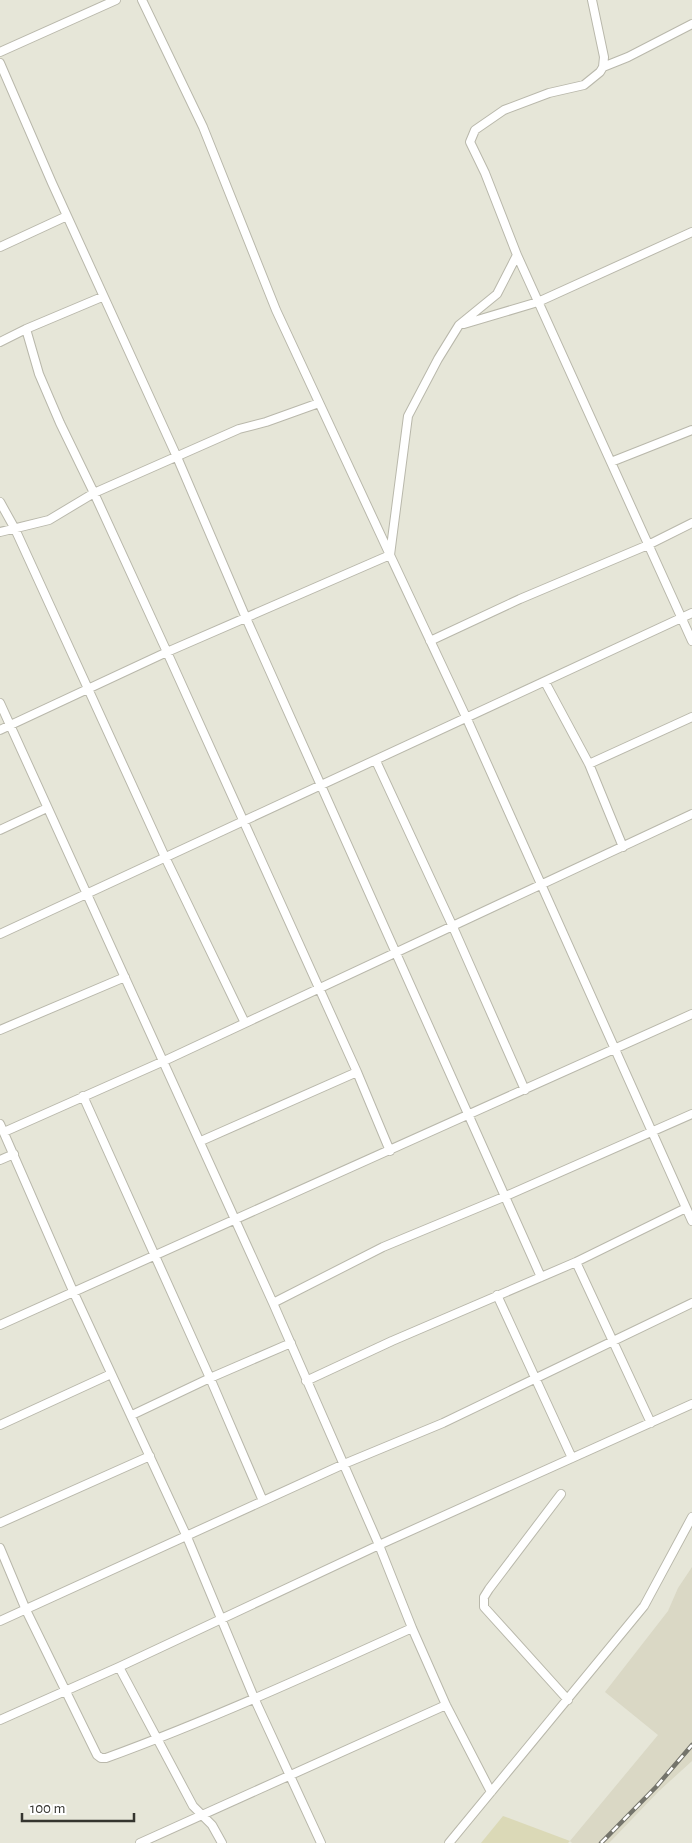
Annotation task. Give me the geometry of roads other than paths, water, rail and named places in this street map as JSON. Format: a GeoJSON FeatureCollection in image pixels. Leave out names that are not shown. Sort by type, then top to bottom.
{"type":"FeatureCollection","features":[{"type":"Feature","properties":{"kind":"street"},"geometry":{"type":"LineString","coordinates":[[0,52],[116,0]]}},
{"type":"Feature","properties":{"kind":"street"},"geometry":{"type":"LineString","coordinates":[[142,0],[202,128],[276,310],[467,719],[692,1221]]}},
{"type":"Feature","properties":{"kind":"street"},"geometry":{"type":"LineString","coordinates":[[592,0],[604,57],[603,67],[600,72],[584,85],[549,93],[504,110],[475,130],[470,142],[485,173],[517,255],[692,641]]}},
{"type":"Feature","properties":{"kind":"street"},"geometry":{"type":"LineString","coordinates":[[603,67],[628,57],[692,24]]}},
{"type":"Feature","properties":{"kind":"street"},"geometry":{"type":"LineString","coordinates":[[0,63],[102,297],[177,457],[246,618],[541,1277]]}},
{"type":"Feature","properties":{"kind":"street"},"geometry":{"type":"LineString","coordinates":[[0,247],[67,216]]}},
{"type":"Feature","properties":{"kind":"street"},"geometry":{"type":"LineString","coordinates":[[459,325],[538,302],[692,232]]}},
{"type":"Feature","properties":{"kind":"street"},"geometry":{"type":"LineString","coordinates":[[390,555],[408,416],[438,359],[459,325],[498,294],[517,255]]}},
{"type":"Feature","properties":{"kind":"street"},"geometry":{"type":"LineString","coordinates":[[0,342],[102,297]]}},
{"type":"Feature","properties":{"kind":"street"},"geometry":{"type":"LineString","coordinates":[[26,329],[38,374],[244,821],[357,1072],[390,1151]]}},
{"type":"Feature","properties":{"kind":"street"},"geometry":{"type":"LineString","coordinates":[[0,532],[49,520],[94,494],[240,429],[319,403]]}},
{"type":"Feature","properties":{"kind":"street"},"geometry":{"type":"LineString","coordinates":[[611,462],[692,430]]}},
{"type":"Feature","properties":{"kind":"street"},"geometry":{"type":"LineString","coordinates":[[0,502],[15,529],[90,689],[165,857],[245,1023]]}},
{"type":"Feature","properties":{"kind":"street"},"geometry":{"type":"LineString","coordinates":[[430,641],[520,599],[648,545],[692,523]]}},
{"type":"Feature","properties":{"kind":"street"},"geometry":{"type":"LineString","coordinates":[[0,730],[167,652],[390,555]]}},
{"type":"Feature","properties":{"kind":"street"},"geometry":{"type":"LineString","coordinates":[[0,934],[692,614]]}},
{"type":"Feature","properties":{"kind":"street"},"geometry":{"type":"LineString","coordinates":[[545,682],[589,764],[623,847]]}},
{"type":"Feature","properties":{"kind":"street"},"geometry":{"type":"LineString","coordinates":[[0,703],[273,1303],[379,1545],[412,1628],[446,1705],[491,1792]]}},
{"type":"Feature","properties":{"kind":"street"},"geometry":{"type":"LineString","coordinates":[[589,764],[692,717]]}},
{"type":"Feature","properties":{"kind":"street"},"geometry":{"type":"LineString","coordinates":[[376,761],[453,927],[524,1090]]}},
{"type":"Feature","properties":{"kind":"street"},"geometry":{"type":"LineString","coordinates":[[0,830],[47,808]]}},
{"type":"Feature","properties":{"kind":"street"},"geometry":{"type":"LineString","coordinates":[[321,1843],[255,1700],[187,1537],[132,1415],[73,1292],[2,1128],[164,1061],[692,814]]}},
{"type":"Feature","properties":{"kind":"street"},"geometry":{"type":"LineString","coordinates":[[0,1030],[125,977]]}},
{"type":"Feature","properties":{"kind":"street"},"geometry":{"type":"LineString","coordinates":[[0,1325],[692,1014]]}},
{"type":"Feature","properties":{"kind":"street"},"geometry":{"type":"LineString","coordinates":[[201,1142],[357,1072]]}},
{"type":"Feature","properties":{"kind":"street"},"geometry":{"type":"LineString","coordinates":[[83,1096],[210,1378],[263,1502]]}},
{"type":"Feature","properties":{"kind":"street"},"geometry":{"type":"LineString","coordinates":[[273,1303],[383,1247],[653,1133],[692,1114]]}},
{"type":"Feature","properties":{"kind":"street"},"geometry":{"type":"LineString","coordinates":[[0,1160],[14,1154]]}},
{"type":"Feature","properties":{"kind":"street"},"geometry":{"type":"LineString","coordinates":[[306,1381],[392,1341],[576,1262],[686,1208]]}},
{"type":"Feature","properties":{"kind":"street"},"geometry":{"type":"LineString","coordinates":[[576,1262],[651,1423]]}},
{"type":"Feature","properties":{"kind":"street"},"geometry":{"type":"LineString","coordinates":[[497,1295],[572,1458]]}},
{"type":"Feature","properties":{"kind":"street"},"geometry":{"type":"LineString","coordinates":[[0,1621],[344,1464],[443,1423],[692,1303]]}},
{"type":"Feature","properties":{"kind":"street"},"geometry":{"type":"LineString","coordinates":[[132,1415],[210,1378],[290,1344]]}},
{"type":"Feature","properties":{"kind":"street"},"geometry":{"type":"LineString","coordinates":[[0,1426],[111,1374]]}},
{"type":"Feature","properties":{"kind":"street"},"geometry":{"type":"LineString","coordinates":[[0,1720],[379,1545],[692,1404]]}},
{"type":"Feature","properties":{"kind":"street"},"geometry":{"type":"LineString","coordinates":[[0,1523],[150,1456]]}},
{"type":"Feature","properties":{"kind":"street"},"geometry":{"type":"LineString","coordinates":[[561,1494],[489,1589],[484,1597],[484,1607],[568,1700]]}},
{"type":"Feature","properties":{"kind":"street"},"geometry":{"type":"LineString","coordinates":[[449,1843],[644,1606],[692,1517]]}},
{"type":"Feature","properties":{"kind":"street"},"geometry":{"type":"LineString","coordinates":[[0,1548],[26,1610],[97,1755],[101,1758],[106,1758],[158,1740],[255,1700],[412,1628]]}},
{"type":"Feature","properties":{"kind":"street"},"geometry":{"type":"LineString","coordinates":[[119,1666],[192,1806],[203,1814],[212,1825],[222,1843]]}},
{"type":"Feature","properties":{"kind":"street"},"geometry":{"type":"LineString","coordinates":[[140,1843],[446,1705]]}},
{"type":"Feature","properties":{"kind":"railway"},"geometry":{"type":"LineString","coordinates":[[601,1843],[656,1787],[692,1745]]}}]}
